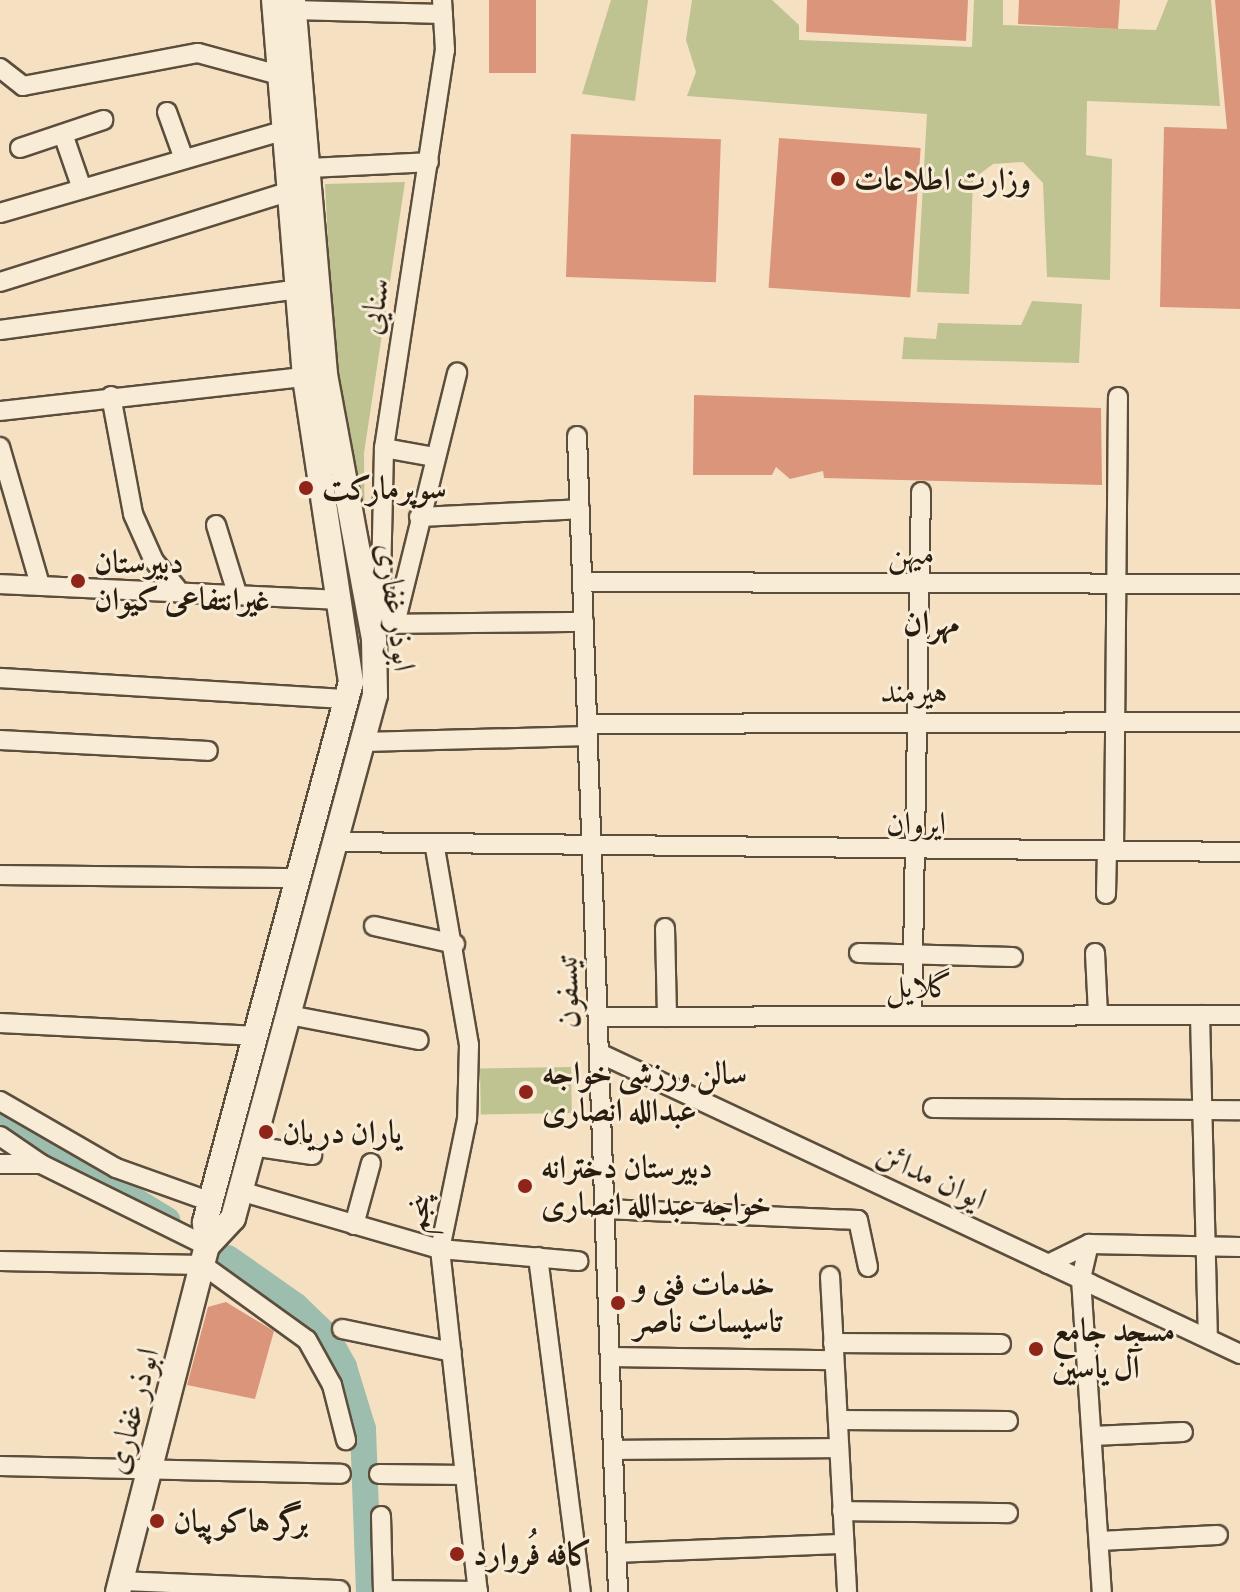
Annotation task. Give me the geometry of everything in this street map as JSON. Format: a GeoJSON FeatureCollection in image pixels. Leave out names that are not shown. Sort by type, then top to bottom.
{"type":"FeatureCollection","features":[{"type":"Feature","properties":{"kind":"main road","name":"ابوذر غفاری"},"geometry":{"type":"LineString","coordinates":[[119,1586],[205,1256],[211,1202],[351,682],[305,377],[279,75],[287,3]]}},
{"type":"Feature","properties":{"kind":"main road","name":"ابوذر غفاری"},"geometry":{"type":"LineString","coordinates":[[205,1256],[233,1218],[375,695],[382,625],[366,600],[325,374],[308,168],[287,3]]}},
{"type":"Feature","properties":{"kind":"main road"},"geometry":{"type":"LineString","coordinates":[[338,600],[366,600]]}},
{"type":"Feature","properties":{"kind":"street"},"geometry":{"type":"LineString","coordinates":[[287,3],[442,7]]}},
{"type":"Feature","properties":{"kind":"street","name":"سنایی"},"geometry":{"type":"LineString","coordinates":[[382,625],[384,448],[445,50],[442,7]]}},
{"type":"Feature","properties":{"kind":"street"},"geometry":{"type":"LineString","coordinates":[[0,68],[23,86],[198,53],[279,75]]}},
{"type":"Feature","properties":{"kind":"street"},"geometry":{"type":"LineString","coordinates":[[167,112],[184,159]]}},
{"type":"Feature","properties":{"kind":"street"},"geometry":{"type":"LineString","coordinates":[[20,148],[103,120]]}},
{"type":"Feature","properties":{"kind":"street"},"geometry":{"type":"LineString","coordinates":[[0,213],[285,130]]}},
{"type":"Feature","properties":{"kind":"street"},"geometry":{"type":"LineString","coordinates":[[63,134],[82,189]]}},
{"type":"Feature","properties":{"kind":"street"},"geometry":{"type":"LineString","coordinates":[[308,168],[429,162]]}},
{"type":"Feature","properties":{"kind":"street"},"geometry":{"type":"LineString","coordinates":[[0,282],[291,191]]}},
{"type":"Feature","properties":{"kind":"street"},"geometry":{"type":"LineString","coordinates":[[0,330],[298,289]]}},
{"type":"Feature","properties":{"kind":"street"},"geometry":{"type":"LineString","coordinates":[[457,373],[419,517],[382,625],[584,622]]}},
{"type":"Feature","properties":{"kind":"street"},"geometry":{"type":"LineString","coordinates":[[0,411],[111,396],[305,377]]}},
{"type":"Feature","properties":{"kind":"street"},"geometry":{"type":"LineString","coordinates":[[111,396],[133,514],[154,561],[177,588]]}},
{"type":"Feature","properties":{"kind":"street"},"geometry":{"type":"LineString","coordinates":[[1106,894],[1115,723],[1118,397]]}},
{"type":"Feature","properties":{"kind":"street","name":"تیسفون"},"geometry":{"type":"LineString","coordinates":[[577,436],[618,1592]]}},
{"type":"Feature","properties":{"kind":"street"},"geometry":{"type":"LineString","coordinates":[[0,447],[40,585]]}},
{"type":"Feature","properties":{"kind":"street"},"geometry":{"type":"LineString","coordinates":[[384,448],[434,457]]}},
{"type":"Feature","properties":{"kind":"street"},"geometry":{"type":"LineString","coordinates":[[912,1016],[917,583],[921,492]]}},
{"type":"Feature","properties":{"kind":"street"},"geometry":{"type":"LineString","coordinates":[[419,517],[580,509]]}},
{"type":"Feature","properties":{"kind":"street"},"geometry":{"type":"LineString","coordinates":[[216,525],[236,590]]}},
{"type":"Feature","properties":{"kind":"street","name":"میهن"},"geometry":{"type":"LineString","coordinates":[[583,582],[1240,584]]}},
{"type":"Feature","properties":{"kind":"street"},"geometry":{"type":"LineString","coordinates":[[0,584],[236,590],[338,600]]}},
{"type":"Feature","properties":{"kind":"street"},"geometry":{"type":"LineString","coordinates":[[0,678],[347,699]]}},
{"type":"Feature","properties":{"kind":"street","name":"هیرمند"},"geometry":{"type":"LineString","coordinates":[[363,742],[588,730],[915,721],[1240,722]]}},
{"type":"Feature","properties":{"kind":"street"},"geometry":{"type":"LineString","coordinates":[[0,740],[208,751]]}},
{"type":"Feature","properties":{"kind":"street","name":"ایروان"},"geometry":{"type":"LineString","coordinates":[[336,842],[435,848],[914,853],[1240,852]]}},
{"type":"Feature","properties":{"kind":"street","name":"پنجم"},"geometry":{"type":"LineString","coordinates":[[435,848],[455,944],[469,1045],[467,1119],[440,1249],[478,1592]]}},
{"type":"Feature","properties":{"kind":"street"},"geometry":{"type":"LineString","coordinates":[[0,875],[299,878]]}},
{"type":"Feature","properties":{"kind":"street"},"geometry":{"type":"LineString","coordinates":[[374,926],[455,944]]}},
{"type":"Feature","properties":{"kind":"street"},"geometry":{"type":"LineString","coordinates":[[665,928],[667,1017]]}},
{"type":"Feature","properties":{"kind":"street"},"geometry":{"type":"LineString","coordinates":[[859,953],[1013,957]]}},
{"type":"Feature","properties":{"kind":"street"},"geometry":{"type":"LineString","coordinates":[[1095,953],[1098,1015]]}},
{"type":"Feature","properties":{"kind":"street"},"geometry":{"type":"LineString","coordinates":[[289,1015],[419,1040]]}},
{"type":"Feature","properties":{"kind":"street"},"geometry":{"type":"LineString","coordinates":[[1200,1015],[1208,1338]]}},
{"type":"Feature","properties":{"kind":"street","name":"گلایل"},"geometry":{"type":"LineString","coordinates":[[598,1017],[1240,1015]]}},
{"type":"Feature","properties":{"kind":"street"},"geometry":{"type":"LineString","coordinates":[[0,1023],[258,1036]]}},
{"type":"Feature","properties":{"kind":"street","name":"ایوان مدائن"},"geometry":{"type":"LineString","coordinates":[[599,1053],[1240,1354]]}},
{"type":"Feature","properties":{"kind":"street"},"geometry":{"type":"LineString","coordinates":[[0,1101],[116,1168],[211,1202]]}},
{"type":"Feature","properties":{"kind":"street"},"geometry":{"type":"LineString","coordinates":[[933,1108],[1240,1110]]}},
{"type":"Feature","properties":{"kind":"street"},"geometry":{"type":"LineString","coordinates":[[0,1136],[41,1164],[205,1256],[307,1340],[332,1385],[346,1440]]}},
{"type":"Feature","properties":{"kind":"street"},"geometry":{"type":"LineString","coordinates":[[252,1146],[312,1155]]}},
{"type":"Feature","properties":{"kind":"street"},"geometry":{"type":"LineString","coordinates":[[354,1225],[371,1163]]}},
{"type":"Feature","properties":{"kind":"street"},"geometry":{"type":"LineString","coordinates":[[0,1164],[41,1164]]}},
{"type":"Feature","properties":{"kind":"street"},"geometry":{"type":"LineString","coordinates":[[240,1191],[440,1249],[578,1261]]}},
{"type":"Feature","properties":{"kind":"street"},"geometry":{"type":"LineString","coordinates":[[605,1209],[858,1220],[868,1267]]}},
{"type":"Feature","properties":{"kind":"street"},"geometry":{"type":"LineString","coordinates":[[1089,1244],[1081,1279],[1102,1592]]}},
{"type":"Feature","properties":{"kind":"street"},"geometry":{"type":"LineString","coordinates":[[1048,1264],[1089,1244],[1240,1247]]}},
{"type":"Feature","properties":{"kind":"street"},"geometry":{"type":"LineString","coordinates":[[0,1261],[205,1256]]}},
{"type":"Feature","properties":{"kind":"street"},"geometry":{"type":"LineString","coordinates":[[538,1257],[581,1592]]}},
{"type":"Feature","properties":{"kind":"street"},"geometry":{"type":"LineString","coordinates":[[830,1276],[847,1592]]}},
{"type":"Feature","properties":{"kind":"street"},"geometry":{"type":"LineString","coordinates":[[342,1329],[452,1352]]}},
{"type":"Feature","properties":{"kind":"street"},"geometry":{"type":"LineString","coordinates":[[610,1357],[1001,1344]]}},
{"type":"Feature","properties":{"kind":"street"},"geometry":{"type":"LineString","coordinates":[[838,1420],[1008,1421]]}},
{"type":"Feature","properties":{"kind":"street"},"geometry":{"type":"LineString","coordinates":[[1092,1436],[1183,1432]]}},
{"type":"Feature","properties":{"kind":"street"},"geometry":{"type":"LineString","coordinates":[[613,1450],[839,1448]]}},
{"type":"Feature","properties":{"kind":"street"},"geometry":{"type":"LineString","coordinates":[[0,1466],[149,1473],[341,1474]]}},
{"type":"Feature","properties":{"kind":"street"},"geometry":{"type":"LineString","coordinates":[[379,1474],[465,1475]]}},
{"type":"Feature","properties":{"kind":"street"},"geometry":{"type":"LineString","coordinates":[[842,1511],[1008,1513]]}},
{"type":"Feature","properties":{"kind":"street"},"geometry":{"type":"LineString","coordinates":[[381,1516],[387,1590],[478,1592]]}},
{"type":"Feature","properties":{"kind":"street"},"geometry":{"type":"LineString","coordinates":[[1099,1541],[1218,1535]]}},
{"type":"Feature","properties":{"kind":"street"},"geometry":{"type":"LineString","coordinates":[[617,1553],[844,1544]]}},
{"type":"Feature","properties":{"kind":"street"},"geometry":{"type":"LineString","coordinates":[[119,1586],[340,1590]]}},
{"type":"Feature","properties":{"kind":"green space"},"geometry":{"type":"Polygon","coordinates":[[[611,0],[648,0],[635,101],[582,94],[611,0]]]}},
{"type":"Feature","properties":{"kind":"green space"},"geometry":{"type":"Polygon","coordinates":[[[692,0],[772,0],[799,25],[799,40],[972,47],[974,0],[1003,0],[1003,25],[1156,30],[1168,0],[1211,0],[1220,106],[1087,101],[1086,155],[1112,159],[1110,280],[1047,277],[1043,183],[1023,162],[993,164],[973,179],[969,294],[917,292],[927,114],[687,96],[696,72],[686,40],[692,0]]]}},
{"type":"Feature","properties":{"kind":"green space"},"geometry":{"type":"Polygon","coordinates":[[[405,182],[364,453],[365,561],[339,449],[325,184],[405,182]]]}},
{"type":"Feature","properties":{"kind":"green space"},"geometry":{"type":"Polygon","coordinates":[[[1032,301],[1082,304],[1079,363],[902,359],[904,337],[936,339],[938,323],[1021,325],[1032,301]]]}},
{"type":"Feature","properties":{"kind":"green space","name":"سالن ورزشی خواجه عبدالله انصاری"},"geometry":{"type":"Polygon","coordinates":[[[571,1067],[572,1113],[481,1115],[480,1069],[571,1067]]]}},
{"type":"Feature","properties":{"kind":"building"},"geometry":{"type":"Polygon","coordinates":[[[489,0],[536,0],[536,73],[489,73],[489,0]]]}},
{"type":"Feature","properties":{"kind":"building"},"geometry":{"type":"Polygon","coordinates":[[[807,0],[968,0],[966,41],[806,32],[807,0]]]}},
{"type":"Feature","properties":{"kind":"building"},"geometry":{"type":"Polygon","coordinates":[[[1019,0],[1120,0],[1118,29],[1018,24],[1019,0]]]}},
{"type":"Feature","properties":{"kind":"building"},"geometry":{"type":"Polygon","coordinates":[[[1215,0],[1240,0],[1240,309],[1160,307],[1164,127],[1227,129],[1215,0]]]}},
{"type":"Feature","properties":{"kind":"building"},"geometry":{"type":"Polygon","coordinates":[[[571,134],[721,139],[716,282],[566,277],[571,134]]]}},
{"type":"Feature","properties":{"kind":"building"},"geometry":{"type":"Polygon","coordinates":[[[779,138],[921,148],[910,298],[769,288],[779,138]]]}},
{"type":"Feature","properties":{"kind":"building"},"geometry":{"type":"Polygon","coordinates":[[[694,395],[1101,408],[1102,485],[824,478],[823,471],[790,479],[776,467],[772,475],[693,475],[694,395]]]}},
{"type":"Feature","properties":{"kind":"building"},"geometry":{"type":"Polygon","coordinates":[[[226,1302],[274,1331],[255,1399],[187,1385],[208,1307],[226,1302]]]}},
{"type":"Feature","properties":{"kind":"waterway"},"geometry":{"type":"LineString","coordinates":[[0,1118],[167,1220]]}},
{"type":"Feature","properties":{"kind":"waterway"},"geometry":{"type":"LineString","coordinates":[[228,1258],[296,1306],[327,1336],[344,1367],[363,1429],[369,1592]]}},
{"type":"Feature","properties":{"kind":"place","name":"وزارت اطلاعات"},"geometry":{"type":"Point","coordinates":[838,179]}},
{"type":"Feature","properties":{"kind":"place","name":"سوپرمارکت"},"geometry":{"type":"Point","coordinates":[306,488]}},
{"type":"Feature","properties":{"kind":"place","name":"دبیرستان غیرانتفاعی کیوان"},"geometry":{"type":"Point","coordinates":[78,581]}},
{"type":"Feature","properties":{"kind":"place","name":"سالن ورزشی خواجه عبدالله انصاری"},"geometry":{"type":"Point","coordinates":[526,1092]}},
{"type":"Feature","properties":{"kind":"place","name":"یاران دریان"},"geometry":{"type":"Point","coordinates":[266,1132]}},
{"type":"Feature","properties":{"kind":"place","name":"دبیرستان دخترانه خواجه عبدالله انصاری"},"geometry":{"type":"Point","coordinates":[525,1186]}},
{"type":"Feature","properties":{"kind":"place","name":"خدمات فنی و تاسیسات ناصر"},"geometry":{"type":"Point","coordinates":[618,1303]}},
{"type":"Feature","properties":{"kind":"place","name":"مسجد جامع آل یاسین"},"geometry":{"type":"Point","coordinates":[1036,1349]}},
{"type":"Feature","properties":{"kind":"place","name":"برگر هاکوپیان"},"geometry":{"type":"Point","coordinates":[157,1521]}},
{"type":"Feature","properties":{"kind":"place","name":"کافه فُروارد"},"geometry":{"type":"Point","coordinates":[457,1554]}},
{"type":"Feature","properties":{"kind":"district","name":"مهران"},"geometry":{"type":"Point","coordinates":[931,623]}}]}
